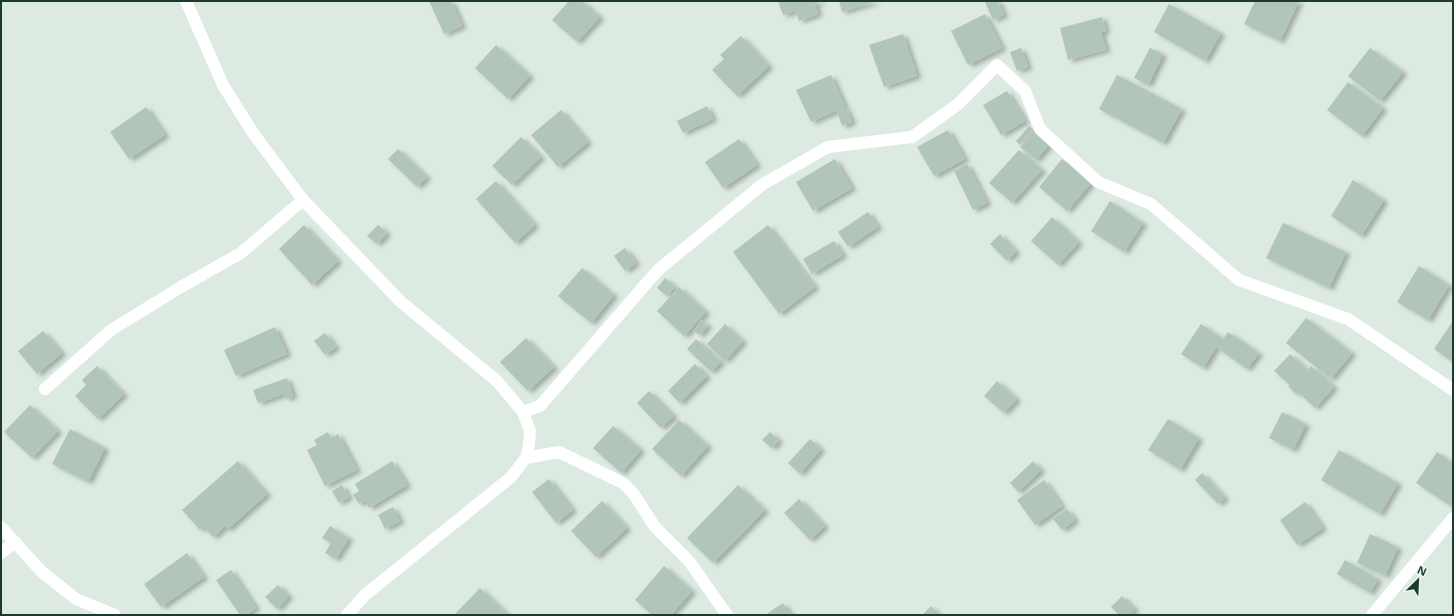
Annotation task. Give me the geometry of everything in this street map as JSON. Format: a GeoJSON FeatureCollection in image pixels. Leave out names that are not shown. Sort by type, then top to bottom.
{"type":"FeatureCollection","features":[{"type":"Feature","properties":{"kind":"street"},"geometry":{"type":"LineString","coordinates":[[186,1],[224,85],[253,133],[303,200],[401,302],[497,381],[524,412],[530,431],[526,458],[510,478],[366,595],[347,615]]}},
{"type":"Feature","properties":{"kind":"street"},"geometry":{"type":"LineString","coordinates":[[524,412],[540,406],[658,270],[763,184],[828,147],[912,136],[957,105],[998,65],[1025,91],[1040,129],[1098,182],[1151,204],[1240,280],[1348,319],[1453,390]]}},
{"type":"Feature","properties":{"kind":"street"},"geometry":{"type":"LineString","coordinates":[[45,388],[111,330],[181,287],[241,253],[303,200]]}},
{"type":"Feature","properties":{"kind":"street"},"geometry":{"type":"LineString","coordinates":[[526,458],[558,452],[623,483],[632,493],[655,527],[689,561],[727,615]]}},
{"type":"Feature","properties":{"kind":"street"},"geometry":{"type":"LineString","coordinates":[[1372,615],[1453,518]]}},
{"type":"Feature","properties":{"kind":"street"},"geometry":{"type":"LineString","coordinates":[[1,527],[42,572],[76,599],[115,615]]}},
{"type":"Feature","properties":{"kind":"street"},"geometry":{"type":"LineString","coordinates":[[1,552],[15,542]]}},
{"type":"Feature","properties":{"kind":"building"},"geometry":{"type":"Polygon","coordinates":[[[429,1],[451,1],[462,26],[444,34],[429,1]]]}},
{"type":"Feature","properties":{"kind":"building"},"geometry":{"type":"Polygon","coordinates":[[[569,1],[582,1],[600,17],[577,42],[552,20],[569,1]]]}},
{"type":"Feature","properties":{"kind":"building"},"geometry":{"type":"Polygon","coordinates":[[[778,1],[823,1],[815,4],[818,14],[799,21],[796,11],[783,15],[778,1]]]}},
{"type":"Feature","properties":{"kind":"building"},"geometry":{"type":"Polygon","coordinates":[[[839,1],[877,1],[842,12],[839,1]]]}},
{"type":"Feature","properties":{"kind":"building"},"geometry":{"type":"Polygon","coordinates":[[[998,1],[1004,15],[993,20],[985,2],[998,1]]]}},
{"type":"Feature","properties":{"kind":"building"},"geometry":{"type":"Polygon","coordinates":[[[1255,1],[1299,1],[1280,41],[1244,24],[1255,1]]]}},
{"type":"Feature","properties":{"kind":"building"},"geometry":{"type":"Polygon","coordinates":[[[1169,4],[1221,33],[1205,61],[1154,32],[1169,4]]]}},
{"type":"Feature","properties":{"kind":"building"},"geometry":{"type":"Polygon","coordinates":[[[985,14],[1002,48],[968,65],[951,31],[985,14]]]}},
{"type":"Feature","properties":{"kind":"building"},"geometry":{"type":"Polygon","coordinates":[[[1102,17],[1106,31],[1101,32],[1106,50],[1068,60],[1060,28],[1102,17]]]}},
{"type":"Feature","properties":{"kind":"building"},"geometry":{"type":"Polygon","coordinates":[[[903,34],[917,76],[884,87],[869,45],[903,34]]]}},
{"type":"Feature","properties":{"kind":"building"},"geometry":{"type":"Polygon","coordinates":[[[741,36],[769,66],[737,96],[712,70],[724,59],[720,55],[741,36]]]}},
{"type":"Feature","properties":{"kind":"building"},"geometry":{"type":"Polygon","coordinates":[[[496,45],[530,76],[508,99],[475,68],[496,45]]]}},
{"type":"Feature","properties":{"kind":"building"},"geometry":{"type":"Polygon","coordinates":[[[1021,48],[1028,67],[1017,71],[1010,52],[1021,48]]]}},
{"type":"Feature","properties":{"kind":"building"},"geometry":{"type":"Polygon","coordinates":[[[1150,48],[1163,54],[1148,85],[1134,78],[1150,48]]]}},
{"type":"Feature","properties":{"kind":"building"},"geometry":{"type":"Polygon","coordinates":[[[1370,48],[1403,72],[1380,101],[1348,76],[1370,48]]]}},
{"type":"Feature","properties":{"kind":"building"},"geometry":{"type":"Polygon","coordinates":[[[831,75],[845,107],[811,122],[796,90],[831,75]]]}},
{"type":"Feature","properties":{"kind":"building"},"geometry":{"type":"Polygon","coordinates":[[[1117,75],[1182,109],[1163,143],[1099,109],[1117,75]]]}},
{"type":"Feature","properties":{"kind":"building"},"geometry":{"type":"Polygon","coordinates":[[[1348,82],[1383,108],[1362,136],[1327,110],[1348,82]]]}},
{"type":"Feature","properties":{"kind":"building"},"geometry":{"type":"Polygon","coordinates":[[[1007,91],[1025,121],[1001,135],[983,105],[1007,91]]]}},
{"type":"Feature","properties":{"kind":"building"},"geometry":{"type":"Polygon","coordinates":[[[707,106],[713,119],[683,133],[677,121],[707,106]]]}},
{"type":"Feature","properties":{"kind":"building"},"geometry":{"type":"Polygon","coordinates":[[[146,107],[165,135],[129,159],[110,132],[146,107]]]}},
{"type":"Feature","properties":{"kind":"building"},"geometry":{"type":"Polygon","coordinates":[[[846,108],[852,122],[842,126],[837,112],[846,108]]]}},
{"type":"Feature","properties":{"kind":"building"},"geometry":{"type":"Polygon","coordinates":[[[561,110],[588,142],[558,167],[531,135],[561,110]]]}},
{"type":"Feature","properties":{"kind":"building"},"geometry":{"type":"Polygon","coordinates":[[[1029,126],[1033,129],[1020,145],[1016,141],[1029,126]]]}},
{"type":"Feature","properties":{"kind":"building"},"geometry":{"type":"Polygon","coordinates":[[[948,130],[965,159],[934,176],[917,147],[948,130]]]}},
{"type":"Feature","properties":{"kind":"building"},"geometry":{"type":"Polygon","coordinates":[[[1034,132],[1049,145],[1036,160],[1020,147],[1034,132]]]}},
{"type":"Feature","properties":{"kind":"building"},"geometry":{"type":"Polygon","coordinates":[[[521,137],[541,157],[512,185],[492,166],[521,137]]]}},
{"type":"Feature","properties":{"kind":"building"},"geometry":{"type":"Polygon","coordinates":[[[739,139],[757,165],[723,188],[705,162],[739,139]]]}},
{"type":"Feature","properties":{"kind":"building"},"geometry":{"type":"Polygon","coordinates":[[[398,149],[427,177],[417,187],[388,159],[398,149]]]}},
{"type":"Feature","properties":{"kind":"building"},"geometry":{"type":"Polygon","coordinates":[[[1019,150],[1042,170],[1012,203],[989,183],[1019,150]]]}},
{"type":"Feature","properties":{"kind":"building"},"geometry":{"type":"Polygon","coordinates":[[[835,159],[852,188],[813,211],[796,182],[835,159]]]}},
{"type":"Feature","properties":{"kind":"building"},"geometry":{"type":"Polygon","coordinates":[[[1062,159],[1091,183],[1067,211],[1039,187],[1062,159]]]}},
{"type":"Feature","properties":{"kind":"building"},"geometry":{"type":"Polygon","coordinates":[[[967,164],[987,203],[973,210],[954,171],[967,164]]]}},
{"type":"Feature","properties":{"kind":"building"},"geometry":{"type":"Polygon","coordinates":[[[1353,180],[1384,200],[1361,236],[1331,216],[1353,180]]]}},
{"type":"Feature","properties":{"kind":"building"},"geometry":{"type":"Polygon","coordinates":[[[496,181],[535,225],[515,243],[476,199],[496,181]]]}},
{"type":"Feature","properties":{"kind":"building"},"geometry":{"type":"Polygon","coordinates":[[[1110,201],[1143,223],[1124,252],[1091,231],[1110,201]]]}},
{"type":"Feature","properties":{"kind":"building"},"geometry":{"type":"Polygon","coordinates":[[[868,212],[878,227],[848,247],[838,232],[868,212]]]}},
{"type":"Feature","properties":{"kind":"building"},"geometry":{"type":"Polygon","coordinates":[[[1052,217],[1079,242],[1058,265],[1031,241],[1052,217]]]}},
{"type":"Feature","properties":{"kind":"building"},"geometry":{"type":"Polygon","coordinates":[[[1283,223],[1346,252],[1329,288],[1266,258],[1283,223]]]}},
{"type":"Feature","properties":{"kind":"building"},"geometry":{"type":"Polygon","coordinates":[[[304,225],[338,261],[312,285],[279,249],[304,225]]]}},
{"type":"Feature","properties":{"kind":"building"},"geometry":{"type":"Polygon","coordinates":[[[378,225],[387,233],[377,244],[367,236],[378,225]]]}},
{"type":"Feature","properties":{"kind":"building"},"geometry":{"type":"Polygon","coordinates":[[[768,225],[815,287],[779,314],[733,252],[768,225]]]}},
{"type":"Feature","properties":{"kind":"building"},"geometry":{"type":"Polygon","coordinates":[[[1000,234],[1016,251],[1007,261],[990,244],[1000,234]]]}},
{"type":"Feature","properties":{"kind":"building"},"geometry":{"type":"Polygon","coordinates":[[[834,241],[843,255],[812,274],[803,259],[834,241]]]}},
{"type":"Feature","properties":{"kind":"building"},"geometry":{"type":"Polygon","coordinates":[[[625,248],[636,263],[625,271],[614,256],[625,248]]]}},
{"type":"Feature","properties":{"kind":"building"},"geometry":{"type":"Polygon","coordinates":[[[1419,266],[1449,285],[1428,320],[1397,302],[1419,266]]]}},
{"type":"Feature","properties":{"kind":"building"},"geometry":{"type":"Polygon","coordinates":[[[582,268],[614,295],[591,323],[558,296],[582,268]]]}},
{"type":"Feature","properties":{"kind":"building"},"geometry":{"type":"Polygon","coordinates":[[[665,278],[675,287],[667,296],[657,288],[665,278]]]}},
{"type":"Feature","properties":{"kind":"building"},"geometry":{"type":"Polygon","coordinates":[[[679,287],[706,312],[684,336],[657,311],[679,287]]]}},
{"type":"Feature","properties":{"kind":"building"},"geometry":{"type":"Polygon","coordinates":[[[1306,318],[1352,353],[1331,379],[1286,343],[1306,318]]]}},
{"type":"Feature","properties":{"kind":"building"},"geometry":{"type":"Polygon","coordinates":[[[701,320],[708,325],[700,335],[694,331],[701,320]]]}},
{"type":"Feature","properties":{"kind":"building"},"geometry":{"type":"Polygon","coordinates":[[[1453,321],[1453,362],[1434,349],[1453,321]]]}},
{"type":"Feature","properties":{"kind":"building"},"geometry":{"type":"Polygon","coordinates":[[[725,324],[743,341],[725,361],[707,344],[725,324]]]}},
{"type":"Feature","properties":{"kind":"building"},"geometry":{"type":"Polygon","coordinates":[[[1201,324],[1222,338],[1203,368],[1181,354],[1201,324]]]}},
{"type":"Feature","properties":{"kind":"building"},"geometry":{"type":"Polygon","coordinates":[[[275,327],[287,354],[236,376],[224,350],[275,327]]]}},
{"type":"Feature","properties":{"kind":"building"},"geometry":{"type":"Polygon","coordinates":[[[43,331],[62,353],[37,374],[18,351],[43,331]]]}},
{"type":"Feature","properties":{"kind":"building"},"geometry":{"type":"Polygon","coordinates":[[[1228,332],[1259,353],[1247,369],[1217,348],[1228,332]]]}},
{"type":"Feature","properties":{"kind":"building"},"geometry":{"type":"Polygon","coordinates":[[[325,333],[336,347],[325,355],[314,341],[325,333]]]}},
{"type":"Feature","properties":{"kind":"building"},"geometry":{"type":"Polygon","coordinates":[[[526,338],[554,367],[528,391],[500,362],[526,338]]]}},
{"type":"Feature","properties":{"kind":"building"},"geometry":{"type":"Polygon","coordinates":[[[696,339],[721,362],[711,372],[687,349],[696,339]]]}},
{"type":"Feature","properties":{"kind":"building"},"geometry":{"type":"Polygon","coordinates":[[[1290,354],[1308,370],[1311,366],[1334,387],[1315,408],[1298,392],[1296,394],[1288,386],[1290,385],[1274,371],[1290,354]]]}},
{"type":"Feature","properties":{"kind":"building"},"geometry":{"type":"Polygon","coordinates":[[[695,364],[707,376],[680,403],[668,391],[695,364]]]}},
{"type":"Feature","properties":{"kind":"building"},"geometry":{"type":"Polygon","coordinates":[[[97,366],[124,394],[98,419],[75,396],[86,385],[82,380],[97,366]]]}},
{"type":"Feature","properties":{"kind":"building"},"geometry":{"type":"Polygon","coordinates":[[[287,378],[293,396],[286,399],[284,394],[258,403],[253,390],[287,378]]]}},
{"type":"Feature","properties":{"kind":"building"},"geometry":{"type":"Polygon","coordinates":[[[997,381],[1017,399],[1004,413],[984,396],[997,381]]]}},
{"type":"Feature","properties":{"kind":"building"},"geometry":{"type":"Polygon","coordinates":[[[649,391],[674,416],[661,428],[637,403],[649,391]]]}},
{"type":"Feature","properties":{"kind":"building"},"geometry":{"type":"Polygon","coordinates":[[[30,405],[58,431],[32,458],[4,432],[30,405]]]}},
{"type":"Feature","properties":{"kind":"building"},"geometry":{"type":"Polygon","coordinates":[[[1282,412],[1306,424],[1293,450],[1269,438],[1282,412]]]}},
{"type":"Feature","properties":{"kind":"building"},"geometry":{"type":"Polygon","coordinates":[[[1168,419],[1199,438],[1180,470],[1148,450],[1168,419]]]}},
{"type":"Feature","properties":{"kind":"building"},"geometry":{"type":"Polygon","coordinates":[[[679,420],[708,446],[681,476],[652,449],[679,420]]]}},
{"type":"Feature","properties":{"kind":"building"},"geometry":{"type":"Polygon","coordinates":[[[613,426],[641,450],[621,473],[593,448],[613,426]]]}},
{"type":"Feature","properties":{"kind":"building"},"geometry":{"type":"Polygon","coordinates":[[[70,429],[105,448],[88,482],[52,464],[70,429]]]}},
{"type":"Feature","properties":{"kind":"building"},"geometry":{"type":"Polygon","coordinates":[[[328,432],[331,438],[338,434],[357,470],[325,486],[307,450],[317,445],[314,440],[328,432]]]}},
{"type":"Feature","properties":{"kind":"building"},"geometry":{"type":"Polygon","coordinates":[[[770,432],[779,440],[772,448],[762,440],[770,432]]]}},
{"type":"Feature","properties":{"kind":"building"},"geometry":{"type":"Polygon","coordinates":[[[810,439],[821,449],[800,474],[788,463],[810,439]]]}},
{"type":"Feature","properties":{"kind":"building"},"geometry":{"type":"Polygon","coordinates":[[[1339,450],[1398,483],[1380,514],[1321,480],[1339,450]]]}},
{"type":"Feature","properties":{"kind":"building"},"geometry":{"type":"Polygon","coordinates":[[[1437,452],[1453,463],[1453,502],[1451,506],[1416,483],[1437,452]]]}},
{"type":"Feature","properties":{"kind":"building"},"geometry":{"type":"Polygon","coordinates":[[[238,461],[267,494],[228,529],[225,526],[213,537],[204,527],[200,530],[182,510],[238,461]]]}},
{"type":"Feature","properties":{"kind":"building"},"geometry":{"type":"Polygon","coordinates":[[[392,461],[407,485],[369,508],[365,500],[359,504],[353,495],[359,491],[355,484],[392,461]]]}},
{"type":"Feature","properties":{"kind":"building"},"geometry":{"type":"Polygon","coordinates":[[[1033,461],[1041,470],[1018,492],[1010,483],[1033,461]]]}},
{"type":"Feature","properties":{"kind":"building"},"geometry":{"type":"Polygon","coordinates":[[[1202,473],[1225,498],[1218,504],[1195,480],[1202,473]]]}},
{"type":"Feature","properties":{"kind":"building"},"geometry":{"type":"Polygon","coordinates":[[[549,479],[573,510],[556,523],[532,492],[549,479]]]}},
{"type":"Feature","properties":{"kind":"building"},"geometry":{"type":"Polygon","coordinates":[[[1044,480],[1062,506],[1035,525],[1017,500],[1044,480]]]}},
{"type":"Feature","properties":{"kind":"building"},"geometry":{"type":"Polygon","coordinates":[[[342,485],[349,497],[339,503],[332,491],[342,485]]]}},
{"type":"Feature","properties":{"kind":"building"},"geometry":{"type":"Polygon","coordinates":[[[738,485],[765,510],[713,563],[687,538],[738,485]]]}},
{"type":"Feature","properties":{"kind":"building"},"geometry":{"type":"Polygon","coordinates":[[[799,499],[825,526],[810,540],[784,513],[799,499]]]}},
{"type":"Feature","properties":{"kind":"building"},"geometry":{"type":"Polygon","coordinates":[[[602,501],[627,528],[596,557],[571,531],[602,501]]]}},
{"type":"Feature","properties":{"kind":"building"},"geometry":{"type":"Polygon","coordinates":[[[1305,502],[1323,528],[1297,545],[1280,520],[1305,502]]]}},
{"type":"Feature","properties":{"kind":"building"},"geometry":{"type":"Polygon","coordinates":[[[393,507],[400,521],[385,529],[378,515],[393,507]]]}},
{"type":"Feature","properties":{"kind":"building"},"geometry":{"type":"Polygon","coordinates":[[[1067,509],[1075,520],[1062,530],[1053,519],[1067,509]]]}},
{"type":"Feature","properties":{"kind":"building"},"geometry":{"type":"Polygon","coordinates":[[[330,526],[349,538],[336,559],[325,553],[331,543],[322,538],[330,526]]]}},
{"type":"Feature","properties":{"kind":"building"},"geometry":{"type":"Polygon","coordinates":[[[1370,534],[1398,547],[1385,576],[1357,563],[1370,534]]]}},
{"type":"Feature","properties":{"kind":"building"},"geometry":{"type":"Polygon","coordinates":[[[187,553],[204,577],[161,607],[144,584],[187,553]]]}},
{"type":"Feature","properties":{"kind":"building"},"geometry":{"type":"Polygon","coordinates":[[[1345,560],[1378,579],[1370,593],[1337,574],[1345,560]]]}},
{"type":"Feature","properties":{"kind":"building"},"geometry":{"type":"Polygon","coordinates":[[[664,566],[692,591],[671,615],[652,615],[635,600],[664,566]]]}},
{"type":"Feature","properties":{"kind":"building"},"geometry":{"type":"Polygon","coordinates":[[[231,570],[256,608],[245,615],[240,615],[216,580],[231,570]]]}},
{"type":"Feature","properties":{"kind":"building"},"geometry":{"type":"Polygon","coordinates":[[[278,585],[289,596],[277,609],[265,597],[278,585]]]}},
{"type":"Feature","properties":{"kind":"building"},"geometry":{"type":"Polygon","coordinates":[[[480,588],[508,615],[454,615],[480,588]]]}},
{"type":"Feature","properties":{"kind":"building"},"geometry":{"type":"Polygon","coordinates":[[[1122,596],[1135,609],[1130,615],[1119,615],[1111,607],[1122,596]]]}},
{"type":"Feature","properties":{"kind":"building"},"geometry":{"type":"Polygon","coordinates":[[[783,603],[791,615],[765,615],[783,603]]]}},
{"type":"Feature","properties":{"kind":"building"},"geometry":{"type":"Polygon","coordinates":[[[931,606],[939,615],[922,615],[931,606]]]}}]}
